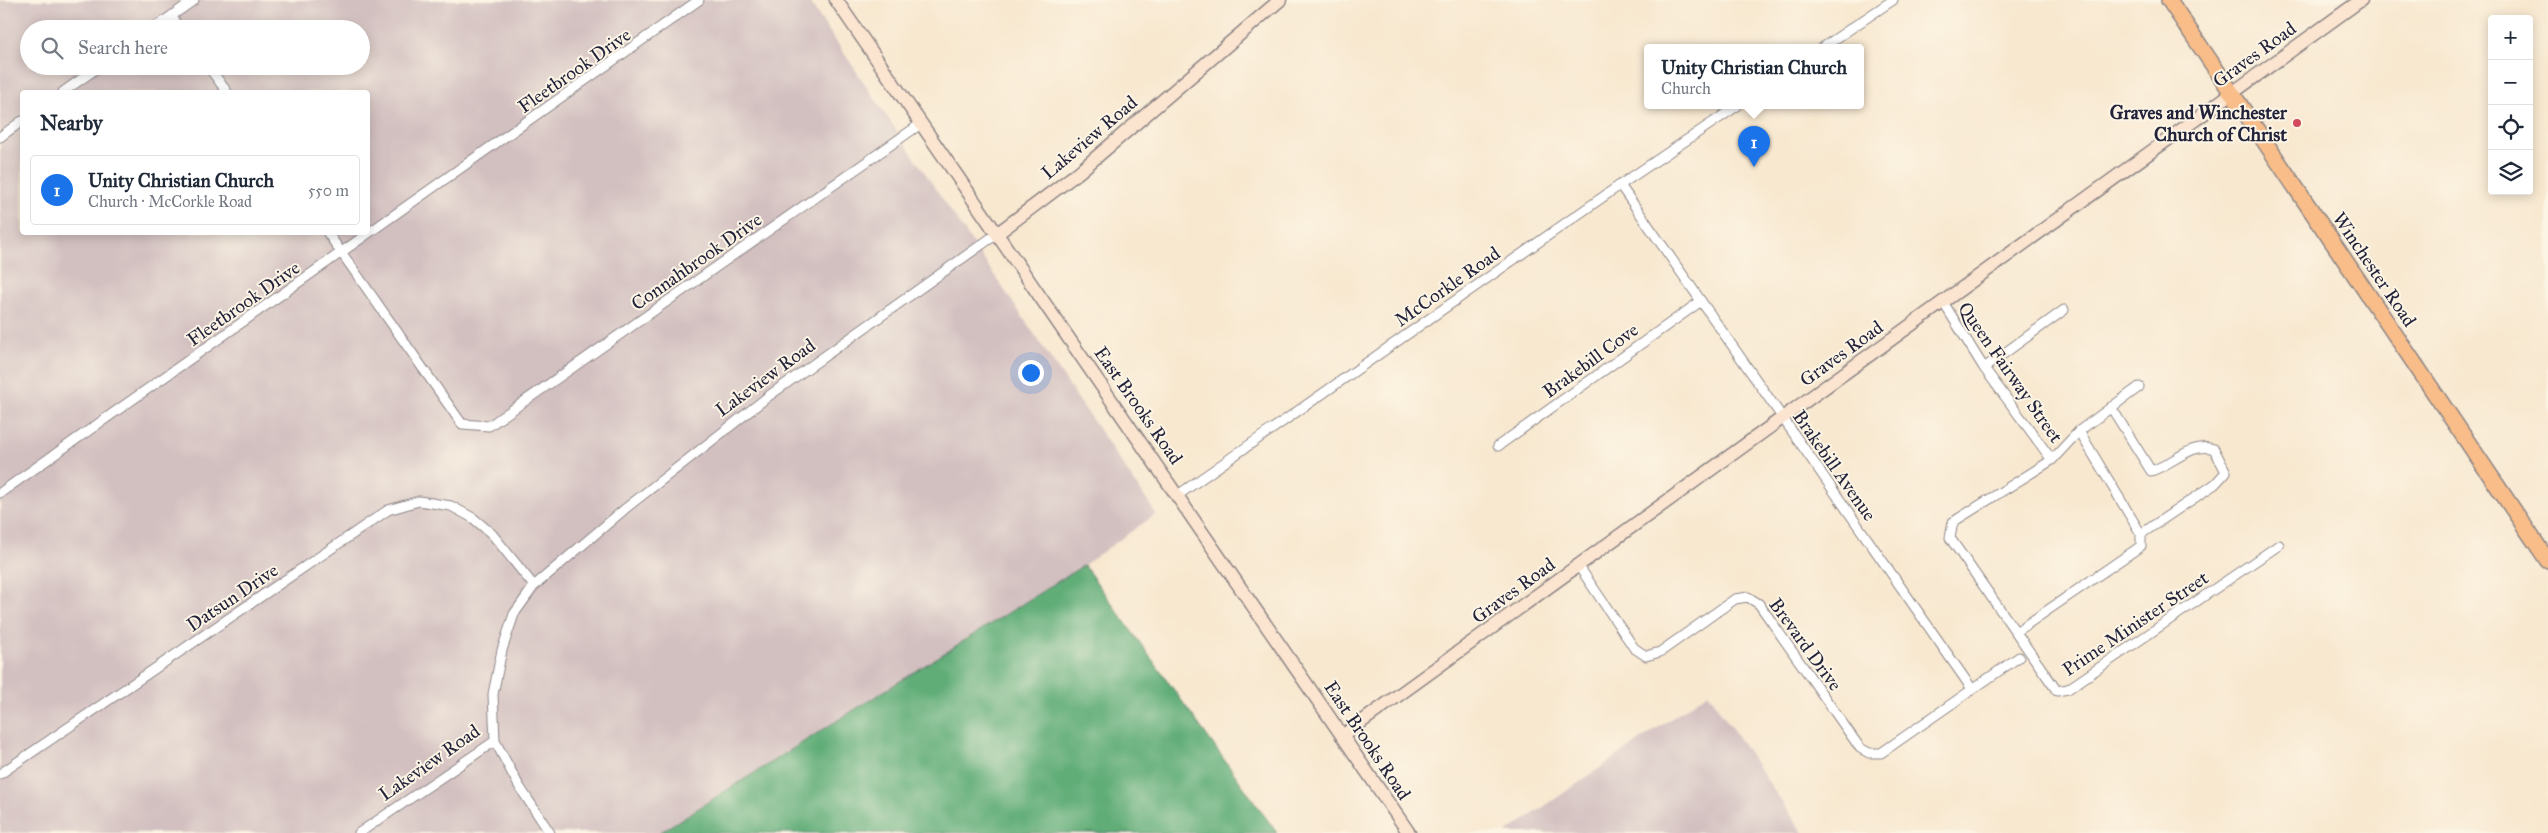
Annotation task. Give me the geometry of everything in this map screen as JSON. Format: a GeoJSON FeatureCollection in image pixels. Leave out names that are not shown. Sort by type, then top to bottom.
{"type":"FeatureCollection","features":[{"type":"Feature","properties":{"kind":"main road","name":"Winchester Road"},"geometry":{"type":"LineString","coordinates":[[2169,0],[2545,551]]}},
{"type":"Feature","properties":{"kind":"street"},"geometry":{"type":"LineString","coordinates":[[165,20],[194,0]]}},
{"type":"Feature","properties":{"kind":"street","name":"Fleetbrook Drive"},"geometry":{"type":"LineString","coordinates":[[370,233],[699,0]]}},
{"type":"Feature","properties":{"kind":"street","name":"East Brooks Road"},"geometry":{"type":"LineString","coordinates":[[836,0],[922,122],[1410,833]]}},
{"type":"Feature","properties":{"kind":"street","name":"Lakeview Road"},"geometry":{"type":"LineString","coordinates":[[359,833],[495,740],[493,694],[502,650],[514,614],[534,586],[626,508],[763,400],[998,234],[1079,172],[1280,0]]}},
{"type":"Feature","properties":{"kind":"street"},"geometry":{"type":"LineString","coordinates":[[1828,44],[1893,0]]}},
{"type":"Feature","properties":{"kind":"street","name":"Graves Road"},"geometry":{"type":"LineString","coordinates":[[1342,736],[2361,0]]}},
{"type":"Feature","properties":{"kind":"street"},"geometry":{"type":"LineString","coordinates":[[171,16],[174,20]]}},
{"type":"Feature","properties":{"kind":"street"},"geometry":{"type":"LineString","coordinates":[[66,90],[87,75]]}},
{"type":"Feature","properties":{"kind":"street"},"geometry":{"type":"LineString","coordinates":[[215,75],[226,90]]}},
{"type":"Feature","properties":{"kind":"street","name":"McCorkle Road"},"geometry":{"type":"LineString","coordinates":[[1178,495],[1620,184],[1732,109]]}},
{"type":"Feature","properties":{"kind":"street"},"geometry":{"type":"LineString","coordinates":[[0,137],[20,122]]}},
{"type":"Feature","properties":{"kind":"street","name":"Connahbrook Drive"},"geometry":{"type":"LineString","coordinates":[[342,253],[462,424],[489,426],[922,122]]}},
{"type":"Feature","properties":{"kind":"street","name":"Brakebill Avenue"},"geometry":{"type":"LineString","coordinates":[[1620,184],[1972,689]]}},
{"type":"Feature","properties":{"kind":"street"},"geometry":{"type":"LineString","coordinates":[[329,235],[342,253]]}},
{"type":"Feature","properties":{"kind":"street","name":"Fleetbrook Drive"},"geometry":{"type":"LineString","coordinates":[[0,493],[368,235]]}},
{"type":"Feature","properties":{"kind":"street","name":"Brakebill Cove"},"geometry":{"type":"LineString","coordinates":[[1498,446],[1701,301]]}},
{"type":"Feature","properties":{"kind":"street","name":"Queen Fairway Street"},"geometry":{"type":"LineString","coordinates":[[1943,302],[1984,368],[2052,460]]}},
{"type":"Feature","properties":{"kind":"street"},"geometry":{"type":"LineString","coordinates":[[1984,368],[2064,310]]}},
{"type":"Feature","properties":{"kind":"street"},"geometry":{"type":"LineString","coordinates":[[2111,407],[2151,471],[2164,467],[2194,448],[2208,447],[2214,449],[2226,472],[2215,484],[2141,534],[2141,546],[2016,632],[1950,538],[1954,522],[2052,460],[2079,432],[2111,407],[2139,387]]}},
{"type":"Feature","properties":{"kind":"street","name":"Queen Fairway Street"},"geometry":{"type":"LineString","coordinates":[[2079,432],[2141,534]]}},
{"type":"Feature","properties":{"kind":"street","name":"Datsun Drive"},"geometry":{"type":"LineString","coordinates":[[0,774],[388,510],[419,501],[451,506],[473,518],[492,534],[534,586]]}},
{"type":"Feature","properties":{"kind":"street","name":"Prime Minister Street"},"geometry":{"type":"LineString","coordinates":[[2016,632],[2057,691],[2068,689],[2280,545]]}},
{"type":"Feature","properties":{"kind":"street","name":"Brevard Drive"},"geometry":{"type":"LineString","coordinates":[[1578,565],[1634,648],[1646,656],[1660,652],[1735,599],[1748,597],[1759,604],[1860,748],[1869,753],[1881,753],[2019,657]]}},
{"type":"Feature","properties":{"kind":"street"},"geometry":{"type":"LineString","coordinates":[[495,740],[519,786],[548,830],[538,833]]}},
{"type":"Feature","properties":{"kind":"shaded area"},"geometry":{"type":"Polygon","coordinates":[[[0,0],[808,0],[1156,514],[1084,565],[659,833],[0,833],[0,0]]]}},
{"type":"Feature","properties":{"kind":"shaded area"},"geometry":{"type":"Polygon","coordinates":[[[1708,693],[1803,833],[1506,833],[1708,693]]]}},
{"type":"Feature","properties":{"kind":"green space"},"geometry":{"type":"Polygon","coordinates":[[[1084,565],[1277,833],[659,833],[1084,565]]]}},
{"type":"Feature","properties":{"kind":"place","name":"Graves and Winchester Church of Christ"},"geometry":{"type":"Point","coordinates":[2297,123]}},
{"type":"Feature","properties":{"kind":"place","name":"Unity Christian Church"},"geometry":{"type":"Point","coordinates":[1754,167]}}]}
